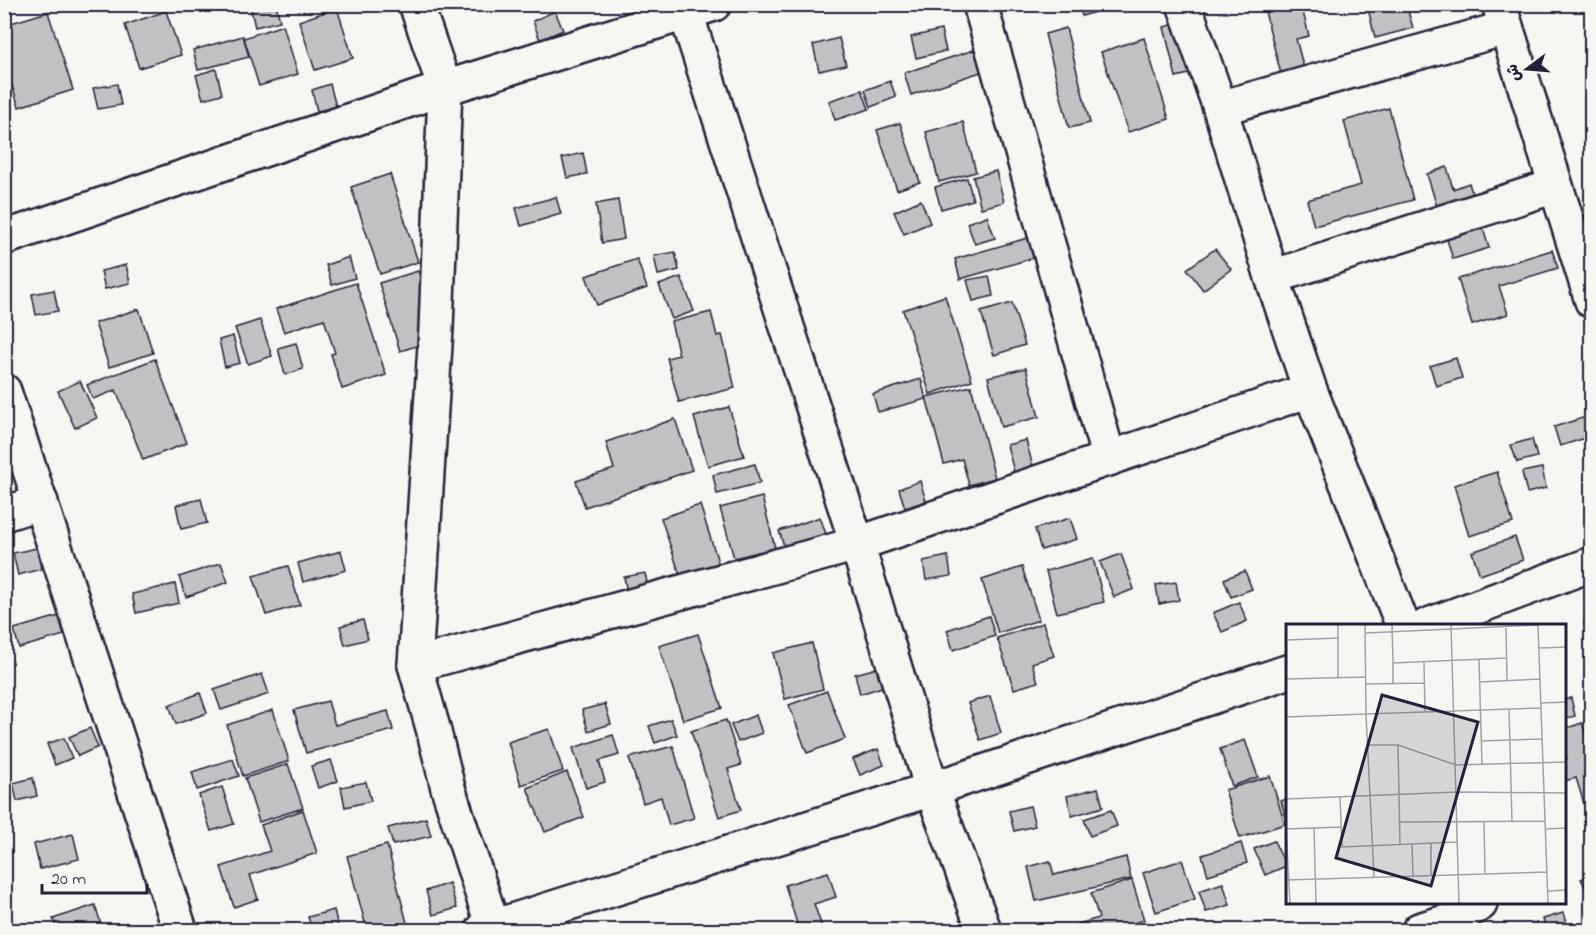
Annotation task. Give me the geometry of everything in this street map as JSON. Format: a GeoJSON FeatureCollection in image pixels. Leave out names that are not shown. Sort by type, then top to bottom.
{"type":"FeatureCollection","features":[{"type":"Feature","properties":{"kind":"street"},"geometry":{"type":"LineString","coordinates":[[416,4],[445,88],[436,329],[415,665],[488,929],[932,789],[1286,672]]}},
{"type":"Feature","properties":{"kind":"street"},"geometry":{"type":"LineString","coordinates":[[980,4],[1109,459]]}},
{"type":"Feature","properties":{"kind":"street"},"geometry":{"type":"LineString","coordinates":[[1184,4],[1220,108],[1272,277],[1310,390],[1401,624]]}},
{"type":"Feature","properties":{"kind":"street"},"geometry":{"type":"LineString","coordinates":[[4,238],[445,88],[694,7],[932,789],[984,930]]}},
{"type":"Feature","properties":{"kind":"street"},"geometry":{"type":"LineString","coordinates":[[1220,108],[1502,16],[1592,301]]}},
{"type":"Feature","properties":{"kind":"street"},"geometry":{"type":"LineString","coordinates":[[1272,277],[1555,186]]}},
{"type":"Feature","properties":{"kind":"street"},"geometry":{"type":"LineString","coordinates":[[415,665],[857,544],[1310,390]]}},
{"type":"Feature","properties":{"kind":"street"},"geometry":{"type":"LineString","coordinates":[[4,391],[180,930]]}},
{"type":"Feature","properties":{"kind":"street"},"geometry":{"type":"LineString","coordinates":[[4,514],[41,502]]}},
{"type":"Feature","properties":{"kind":"street"},"geometry":{"type":"LineString","coordinates":[[1431,624],[1592,564]]}},
{"type":"Feature","properties":{"kind":"street"},"geometry":{"type":"LineString","coordinates":[[1419,930],[1452,920],[1477,905]]}},
{"type":"Feature","properties":{"kind":"building"},"geometry":{"type":"Polygon","coordinates":[[[276,4],[280,21],[255,27],[250,6],[276,4]]]}},
{"type":"Feature","properties":{"kind":"building"},"geometry":{"type":"Polygon","coordinates":[[[1079,4],[1120,4],[1082,16],[1079,4]]]}},
{"type":"Feature","properties":{"kind":"building"},"geometry":{"type":"Polygon","coordinates":[[[1263,4],[1301,4],[1309,36],[1296,39],[1305,73],[1282,78],[1263,4]]]}},
{"type":"Feature","properties":{"kind":"building"},"geometry":{"type":"Polygon","coordinates":[[[1367,4],[1406,4],[1413,28],[1375,38],[1367,4]]]}},
{"type":"Feature","properties":{"kind":"building"},"geometry":{"type":"Polygon","coordinates":[[[337,8],[353,58],[315,70],[299,21],[337,8]]]}},
{"type":"Feature","properties":{"kind":"building"},"geometry":{"type":"Polygon","coordinates":[[[166,11],[181,55],[139,68],[125,25],[166,11]]]}},
{"type":"Feature","properties":{"kind":"building"},"geometry":{"type":"Polygon","coordinates":[[[555,11],[563,30],[540,40],[533,21],[555,11]]]}},
{"type":"Feature","properties":{"kind":"building"},"geometry":{"type":"Polygon","coordinates":[[[48,12],[73,90],[19,107],[4,61],[4,25],[48,12]]]}},
{"type":"Feature","properties":{"kind":"building"},"geometry":{"type":"Polygon","coordinates":[[[1203,17],[1214,68],[1176,77],[1164,27],[1203,17]]]}},
{"type":"Feature","properties":{"kind":"building"},"geometry":{"type":"Polygon","coordinates":[[[283,25],[298,74],[259,86],[244,38],[283,25]]]}},
{"type":"Feature","properties":{"kind":"building"},"geometry":{"type":"Polygon","coordinates":[[[1066,28],[1090,123],[1069,128],[1045,34],[1066,28]]]}},
{"type":"Feature","properties":{"kind":"building"},"geometry":{"type":"Polygon","coordinates":[[[941,30],[946,51],[916,58],[911,37],[941,30]]]}},
{"type":"Feature","properties":{"kind":"building"},"geometry":{"type":"Polygon","coordinates":[[[243,36],[249,57],[198,70],[193,50],[243,36]]]}},
{"type":"Feature","properties":{"kind":"building"},"geometry":{"type":"Polygon","coordinates":[[[839,38],[846,65],[819,71],[813,45],[839,38]]]}},
{"type":"Feature","properties":{"kind":"building"},"geometry":{"type":"Polygon","coordinates":[[[1144,38],[1169,119],[1128,132],[1101,52],[1144,38]]]}},
{"type":"Feature","properties":{"kind":"building"},"geometry":{"type":"Polygon","coordinates":[[[992,44],[999,66],[911,95],[904,73],[992,44]]]}},
{"type":"Feature","properties":{"kind":"building"},"geometry":{"type":"Polygon","coordinates":[[[216,69],[222,94],[203,99],[196,75],[216,69]]]}},
{"type":"Feature","properties":{"kind":"building"},"geometry":{"type":"Polygon","coordinates":[[[890,81],[896,97],[871,107],[865,90],[890,81]]]}},
{"type":"Feature","properties":{"kind":"building"},"geometry":{"type":"Polygon","coordinates":[[[117,84],[121,105],[98,109],[93,88],[117,84]]]}},
{"type":"Feature","properties":{"kind":"building"},"geometry":{"type":"Polygon","coordinates":[[[330,84],[336,107],[317,111],[312,90],[330,84]]]}},
{"type":"Feature","properties":{"kind":"building"},"geometry":{"type":"Polygon","coordinates":[[[862,90],[869,109],[835,120],[829,101],[862,90]]]}},
{"type":"Feature","properties":{"kind":"building"},"geometry":{"type":"Polygon","coordinates":[[[1389,108],[1413,200],[1314,226],[1307,200],[1361,185],[1344,121],[1389,108]]]}},
{"type":"Feature","properties":{"kind":"building"},"geometry":{"type":"Polygon","coordinates":[[[963,122],[976,172],[939,182],[926,132],[963,122]]]}},
{"type":"Feature","properties":{"kind":"building"},"geometry":{"type":"Polygon","coordinates":[[[900,123],[920,182],[897,190],[877,130],[900,123]]]}},
{"type":"Feature","properties":{"kind":"building"},"geometry":{"type":"Polygon","coordinates":[[[583,153],[587,174],[567,178],[562,158],[583,153]]]}},
{"type":"Feature","properties":{"kind":"building"},"geometry":{"type":"Polygon","coordinates":[[[1447,167],[1453,189],[1469,183],[1489,248],[1453,259],[1427,174],[1447,167]]]}},
{"type":"Feature","properties":{"kind":"building"},"geometry":{"type":"Polygon","coordinates":[[[996,171],[1004,202],[981,208],[973,177],[996,171]]]}},
{"type":"Feature","properties":{"kind":"building"},"geometry":{"type":"Polygon","coordinates":[[[390,174],[418,262],[380,274],[351,187],[390,174]]]}},
{"type":"Feature","properties":{"kind":"building"},"geometry":{"type":"Polygon","coordinates":[[[967,178],[973,200],[941,209],[935,187],[967,178]]]}},
{"type":"Feature","properties":{"kind":"building"},"geometry":{"type":"Polygon","coordinates":[[[556,197],[561,214],[521,226],[516,208],[556,197]]]}},
{"type":"Feature","properties":{"kind":"building"},"geometry":{"type":"Polygon","coordinates":[[[618,200],[624,239],[602,243],[596,204],[618,200]]]}},
{"type":"Feature","properties":{"kind":"building"},"geometry":{"type":"Polygon","coordinates":[[[921,200],[930,223],[904,234],[894,212],[921,200]]]}},
{"type":"Feature","properties":{"kind":"building"},"geometry":{"type":"Polygon","coordinates":[[[987,216],[995,238],[975,244],[967,223],[987,216]]]}},
{"type":"Feature","properties":{"kind":"building"},"geometry":{"type":"Polygon","coordinates":[[[1045,233],[1051,253],[960,279],[955,259],[1045,233]]]}},
{"type":"Feature","properties":{"kind":"building"},"geometry":{"type":"Polygon","coordinates":[[[1215,249],[1231,269],[1203,290],[1187,269],[1215,249]]]}},
{"type":"Feature","properties":{"kind":"building"},"geometry":{"type":"Polygon","coordinates":[[[1552,250],[1558,268],[1499,286],[1508,314],[1472,325],[1458,279],[1552,250]]]}},
{"type":"Feature","properties":{"kind":"building"},"geometry":{"type":"Polygon","coordinates":[[[675,252],[679,270],[658,275],[654,256],[675,252]]]}},
{"type":"Feature","properties":{"kind":"building"},"geometry":{"type":"Polygon","coordinates":[[[349,257],[355,278],[332,285],[326,265],[349,257]]]}},
{"type":"Feature","properties":{"kind":"building"},"geometry":{"type":"Polygon","coordinates":[[[637,259],[647,288],[597,305],[586,276],[637,259]]]}},
{"type":"Feature","properties":{"kind":"building"},"geometry":{"type":"Polygon","coordinates":[[[126,265],[130,283],[105,289],[101,271],[126,265]]]}},
{"type":"Feature","properties":{"kind":"building"},"geometry":{"type":"Polygon","coordinates":[[[418,271],[439,339],[400,351],[379,283],[418,271]]]}},
{"type":"Feature","properties":{"kind":"building"},"geometry":{"type":"Polygon","coordinates":[[[989,276],[993,296],[973,301],[967,280],[989,276]]]}},
{"type":"Feature","properties":{"kind":"building"},"geometry":{"type":"Polygon","coordinates":[[[681,277],[694,311],[672,319],[659,285],[681,277]]]}},
{"type":"Feature","properties":{"kind":"building"},"geometry":{"type":"Polygon","coordinates":[[[356,283],[386,375],[342,389],[331,354],[335,353],[324,319],[284,332],[276,309],[356,283]]]}},
{"type":"Feature","properties":{"kind":"building"},"geometry":{"type":"Polygon","coordinates":[[[54,290],[58,311],[36,315],[32,294],[54,290]]]}},
{"type":"Feature","properties":{"kind":"building"},"geometry":{"type":"Polygon","coordinates":[[[945,296],[972,380],[930,394],[903,310],[945,296]]]}},
{"type":"Feature","properties":{"kind":"building"},"geometry":{"type":"Polygon","coordinates":[[[1012,303],[1025,345],[994,355],[981,312],[1012,303]]]}},
{"type":"Feature","properties":{"kind":"building"},"geometry":{"type":"Polygon","coordinates":[[[139,309],[153,353],[109,367],[95,323],[139,309]]]}},
{"type":"Feature","properties":{"kind":"building"},"geometry":{"type":"Polygon","coordinates":[[[711,312],[717,336],[722,335],[735,388],[679,402],[667,358],[679,355],[671,322],[711,312]]]}},
{"type":"Feature","properties":{"kind":"building"},"geometry":{"type":"Polygon","coordinates":[[[260,320],[272,356],[248,364],[235,328],[260,320]]]}},
{"type":"Feature","properties":{"kind":"building"},"geometry":{"type":"Polygon","coordinates":[[[233,336],[240,363],[225,367],[219,340],[233,336]]]}},
{"type":"Feature","properties":{"kind":"building"},"geometry":{"type":"Polygon","coordinates":[[[296,343],[303,369],[285,375],[278,348],[296,343]]]}},
{"type":"Feature","properties":{"kind":"building"},"geometry":{"type":"Polygon","coordinates":[[[1456,358],[1462,378],[1436,386],[1430,366],[1456,358]]]}},
{"type":"Feature","properties":{"kind":"building"},"geometry":{"type":"Polygon","coordinates":[[[155,359],[187,443],[143,460],[116,390],[93,399],[87,385],[155,359]]]}},
{"type":"Feature","properties":{"kind":"building"},"geometry":{"type":"Polygon","coordinates":[[[1026,368],[1039,417],[1001,427],[988,377],[1026,368]]]}},
{"type":"Feature","properties":{"kind":"building"},"geometry":{"type":"Polygon","coordinates":[[[921,379],[926,399],[878,412],[873,394],[921,379]]]}},
{"type":"Feature","properties":{"kind":"building"},"geometry":{"type":"Polygon","coordinates":[[[80,381],[97,418],[75,428],[58,391],[80,381]]]}},
{"type":"Feature","properties":{"kind":"building"},"geometry":{"type":"Polygon","coordinates":[[[971,386],[995,478],[969,485],[962,459],[944,464],[926,397],[971,386]]]}},
{"type":"Feature","properties":{"kind":"building"},"geometry":{"type":"Polygon","coordinates":[[[729,407],[744,456],[708,466],[694,417],[729,407]]]}},
{"type":"Feature","properties":{"kind":"building"},"geometry":{"type":"Polygon","coordinates":[[[1592,415],[1592,436],[1560,446],[1554,427],[1592,415]]]}},
{"type":"Feature","properties":{"kind":"building"},"geometry":{"type":"Polygon","coordinates":[[[675,419],[692,470],[585,507],[576,481],[614,469],[606,442],[675,419]]]}},
{"type":"Feature","properties":{"kind":"building"},"geometry":{"type":"Polygon","coordinates":[[[1532,439],[1537,457],[1517,462],[1511,445],[1532,439]]]}},
{"type":"Feature","properties":{"kind":"building"},"geometry":{"type":"Polygon","coordinates":[[[1026,440],[1033,467],[1014,472],[1007,445],[1026,440]]]}},
{"type":"Feature","properties":{"kind":"building"},"geometry":{"type":"Polygon","coordinates":[[[755,464],[760,483],[717,494],[713,475],[755,464]]]}},
{"type":"Feature","properties":{"kind":"building"},"geometry":{"type":"Polygon","coordinates":[[[1542,468],[1546,488],[1527,493],[1522,472],[1542,468]]]}},
{"type":"Feature","properties":{"kind":"building"},"geometry":{"type":"Polygon","coordinates":[[[1497,472],[1513,523],[1469,536],[1454,485],[1497,472]]]}},
{"type":"Feature","properties":{"kind":"building"},"geometry":{"type":"Polygon","coordinates":[[[920,481],[926,501],[905,508],[899,489],[920,481]]]}},
{"type":"Feature","properties":{"kind":"building"},"geometry":{"type":"Polygon","coordinates":[[[762,497],[775,548],[734,558],[720,508],[762,497]]]}},
{"type":"Feature","properties":{"kind":"building"},"geometry":{"type":"Polygon","coordinates":[[[201,499],[207,523],[181,529],[176,505],[201,499]]]}},
{"type":"Feature","properties":{"kind":"building"},"geometry":{"type":"Polygon","coordinates":[[[700,505],[720,568],[682,581],[661,518],[700,505]]]}},
{"type":"Feature","properties":{"kind":"building"},"geometry":{"type":"Polygon","coordinates":[[[820,517],[826,534],[785,549],[779,531],[820,517]]]}},
{"type":"Feature","properties":{"kind":"building"},"geometry":{"type":"Polygon","coordinates":[[[1070,518],[1077,539],[1041,550],[1035,529],[1070,518]]]}},
{"type":"Feature","properties":{"kind":"building"},"geometry":{"type":"Polygon","coordinates":[[[1515,537],[1523,560],[1480,575],[1472,552],[1515,537]]]}},
{"type":"Feature","properties":{"kind":"building"},"geometry":{"type":"Polygon","coordinates":[[[37,548],[41,569],[18,575],[13,553],[37,548]]]}},
{"type":"Feature","properties":{"kind":"building"},"geometry":{"type":"Polygon","coordinates":[[[341,551],[346,570],[303,582],[298,563],[341,551]]]}},
{"type":"Feature","properties":{"kind":"building"},"geometry":{"type":"Polygon","coordinates":[[[1121,554],[1134,589],[1114,597],[1100,562],[1121,554]]]}},
{"type":"Feature","properties":{"kind":"building"},"geometry":{"type":"Polygon","coordinates":[[[948,556],[951,576],[926,580],[923,561],[948,556]]]}},
{"type":"Feature","properties":{"kind":"building"},"geometry":{"type":"Polygon","coordinates":[[[1093,558],[1104,602],[1057,613],[1046,571],[1093,558]]]}},
{"type":"Feature","properties":{"kind":"building"},"geometry":{"type":"Polygon","coordinates":[[[221,563],[228,582],[186,597],[179,577],[221,563]]]}},
{"type":"Feature","properties":{"kind":"building"},"geometry":{"type":"Polygon","coordinates":[[[288,566],[300,605],[266,615],[253,576],[288,566]]]}},
{"type":"Feature","properties":{"kind":"building"},"geometry":{"type":"Polygon","coordinates":[[[1022,567],[1039,620],[998,633],[982,580],[1022,567]]]}},
{"type":"Feature","properties":{"kind":"building"},"geometry":{"type":"Polygon","coordinates":[[[1245,571],[1252,589],[1231,597],[1224,579],[1245,571]]]}},
{"type":"Feature","properties":{"kind":"building"},"geometry":{"type":"Polygon","coordinates":[[[645,573],[649,592],[628,597],[624,577],[645,573]]]}},
{"type":"Feature","properties":{"kind":"building"},"geometry":{"type":"Polygon","coordinates":[[[1176,582],[1179,600],[1159,604],[1156,585],[1176,582]]]}},
{"type":"Feature","properties":{"kind":"building"},"geometry":{"type":"Polygon","coordinates":[[[175,584],[179,603],[136,613],[132,594],[175,584]]]}},
{"type":"Feature","properties":{"kind":"building"},"geometry":{"type":"Polygon","coordinates":[[[1239,602],[1247,621],[1222,632],[1213,613],[1239,602]]]}},
{"type":"Feature","properties":{"kind":"building"},"geometry":{"type":"Polygon","coordinates":[[[59,616],[64,635],[19,648],[14,629],[59,616]]]}},
{"type":"Feature","properties":{"kind":"building"},"geometry":{"type":"Polygon","coordinates":[[[989,616],[995,636],[953,650],[947,630],[989,616]]]}},
{"type":"Feature","properties":{"kind":"building"},"geometry":{"type":"Polygon","coordinates":[[[4,617],[12,641],[4,643],[4,617]]]}},
{"type":"Feature","properties":{"kind":"building"},"geometry":{"type":"Polygon","coordinates":[[[363,620],[368,639],[345,645],[340,626],[363,620]]]}},
{"type":"Feature","properties":{"kind":"building"},"geometry":{"type":"Polygon","coordinates":[[[1592,620],[1592,645],[1590,645],[1584,622],[1592,620]]]}},
{"type":"Feature","properties":{"kind":"building"},"geometry":{"type":"Polygon","coordinates":[[[1043,623],[1054,656],[1032,663],[1038,682],[1014,689],[997,638],[1043,623]]]}},
{"type":"Feature","properties":{"kind":"building"},"geometry":{"type":"Polygon","coordinates":[[[698,634],[722,708],[683,720],[659,646],[698,634]]]}},
{"type":"Feature","properties":{"kind":"building"},"geometry":{"type":"Polygon","coordinates":[[[812,643],[823,689],[785,699],[773,653],[812,643]]]}},
{"type":"Feature","properties":{"kind":"building"},"geometry":{"type":"Polygon","coordinates":[[[1592,666],[1592,685],[1586,667],[1592,666]]]}},
{"type":"Feature","properties":{"kind":"building"},"geometry":{"type":"Polygon","coordinates":[[[877,668],[882,687],[860,694],[855,674],[877,668]]]}},
{"type":"Feature","properties":{"kind":"building"},"geometry":{"type":"Polygon","coordinates":[[[262,674],[269,694],[221,710],[214,690],[262,674]]]}},
{"type":"Feature","properties":{"kind":"building"},"geometry":{"type":"Polygon","coordinates":[[[827,691],[845,739],[807,753],[789,705],[827,691]]]}},
{"type":"Feature","properties":{"kind":"building"},"geometry":{"type":"Polygon","coordinates":[[[200,693],[207,713],[176,724],[169,705],[200,693]]]}},
{"type":"Feature","properties":{"kind":"building"},"geometry":{"type":"Polygon","coordinates":[[[990,696],[1001,733],[980,740],[968,703],[990,696]]]}},
{"type":"Feature","properties":{"kind":"building"},"geometry":{"type":"Polygon","coordinates":[[[1571,698],[1575,716],[1566,718],[1566,699],[1571,698]]]}},
{"type":"Feature","properties":{"kind":"building"},"geometry":{"type":"Polygon","coordinates":[[[328,701],[335,725],[388,711],[393,730],[306,753],[294,710],[328,701]]]}},
{"type":"Feature","properties":{"kind":"building"},"geometry":{"type":"Polygon","coordinates":[[[605,704],[611,724],[588,731],[582,710],[605,704]]]}},
{"type":"Feature","properties":{"kind":"building"},"geometry":{"type":"Polygon","coordinates":[[[273,710],[289,761],[243,776],[227,725],[273,710]]]}},
{"type":"Feature","properties":{"kind":"building"},"geometry":{"type":"Polygon","coordinates":[[[756,715],[762,733],[738,742],[731,725],[756,715]]]}},
{"type":"Feature","properties":{"kind":"building"},"geometry":{"type":"Polygon","coordinates":[[[671,719],[677,735],[655,743],[649,726],[671,719]]]}},
{"type":"Feature","properties":{"kind":"building"},"geometry":{"type":"Polygon","coordinates":[[[726,720],[741,765],[728,769],[741,810],[719,817],[691,731],[726,720]]]}},
{"type":"Feature","properties":{"kind":"building"},"geometry":{"type":"Polygon","coordinates":[[[1582,723],[1592,752],[1592,811],[1587,813],[1576,778],[1566,780],[1566,728],[1582,723]]]}},
{"type":"Feature","properties":{"kind":"building"},"geometry":{"type":"Polygon","coordinates":[[[90,728],[98,747],[78,756],[69,737],[90,728]]]}},
{"type":"Feature","properties":{"kind":"building"},"geometry":{"type":"Polygon","coordinates":[[[549,729],[563,771],[521,785],[508,742],[549,729]]]}},
{"type":"Feature","properties":{"kind":"building"},"geometry":{"type":"Polygon","coordinates":[[[613,735],[619,755],[599,761],[605,782],[586,788],[573,748],[613,735]]]}},
{"type":"Feature","properties":{"kind":"building"},"geometry":{"type":"Polygon","coordinates":[[[64,738],[72,758],[55,765],[47,744],[64,738]]]}},
{"type":"Feature","properties":{"kind":"building"},"geometry":{"type":"Polygon","coordinates":[[[1245,740],[1258,777],[1232,786],[1220,749],[1245,740]]]}},
{"type":"Feature","properties":{"kind":"building"},"geometry":{"type":"Polygon","coordinates":[[[673,746],[694,818],[669,825],[661,797],[643,803],[629,758],[673,746]]]}},
{"type":"Feature","properties":{"kind":"building"},"geometry":{"type":"Polygon","coordinates":[[[878,749],[884,765],[860,775],[853,759],[878,749]]]}},
{"type":"Feature","properties":{"kind":"building"},"geometry":{"type":"Polygon","coordinates":[[[233,759],[239,776],[197,790],[192,772],[233,759]]]}},
{"type":"Feature","properties":{"kind":"building"},"geometry":{"type":"Polygon","coordinates":[[[331,760],[338,781],[318,788],[311,766],[331,760]]]}},
{"type":"Feature","properties":{"kind":"building"},"geometry":{"type":"Polygon","coordinates":[[[288,764],[303,808],[259,822],[245,778],[288,764]]]}},
{"type":"Feature","properties":{"kind":"building"},"geometry":{"type":"Polygon","coordinates":[[[567,772],[584,817],[545,832],[527,788],[567,772]]]}},
{"type":"Feature","properties":{"kind":"building"},"geometry":{"type":"Polygon","coordinates":[[[1270,776],[1285,824],[1240,838],[1225,790],[1270,776]]]}},
{"type":"Feature","properties":{"kind":"building"},"geometry":{"type":"Polygon","coordinates":[[[33,778],[37,796],[17,801],[13,783],[33,778]]]}},
{"type":"Feature","properties":{"kind":"building"},"geometry":{"type":"Polygon","coordinates":[[[366,782],[371,801],[345,807],[341,787],[366,782]]]}},
{"type":"Feature","properties":{"kind":"building"},"geometry":{"type":"Polygon","coordinates":[[[222,787],[234,824],[211,831],[199,795],[222,787]]]}},
{"type":"Feature","properties":{"kind":"building"},"geometry":{"type":"Polygon","coordinates":[[[1098,788],[1103,807],[1072,816],[1067,796],[1098,788]]]}},
{"type":"Feature","properties":{"kind":"building"},"geometry":{"type":"Polygon","coordinates":[[[1286,799],[1286,818],[1281,801],[1286,799]]]}},
{"type":"Feature","properties":{"kind":"building"},"geometry":{"type":"Polygon","coordinates":[[[1030,806],[1035,826],[1014,831],[1009,811],[1030,806]]]}},
{"type":"Feature","properties":{"kind":"building"},"geometry":{"type":"Polygon","coordinates":[[[303,810],[317,853],[250,875],[258,899],[234,907],[221,867],[270,851],[261,825],[303,810]]]}},
{"type":"Feature","properties":{"kind":"building"},"geometry":{"type":"Polygon","coordinates":[[[1111,810],[1117,826],[1090,836],[1084,819],[1111,810]]]}},
{"type":"Feature","properties":{"kind":"building"},"geometry":{"type":"Polygon","coordinates":[[[426,818],[431,836],[393,845],[388,828],[426,818]]]}},
{"type":"Feature","properties":{"kind":"building"},"geometry":{"type":"Polygon","coordinates":[[[4,827],[11,854],[4,855],[4,827]]]}},
{"type":"Feature","properties":{"kind":"building"},"geometry":{"type":"Polygon","coordinates":[[[73,834],[79,859],[40,869],[34,844],[73,834]]]}},
{"type":"Feature","properties":{"kind":"building"},"geometry":{"type":"Polygon","coordinates":[[[1274,841],[1286,866],[1265,875],[1254,849],[1274,841]]]}},
{"type":"Feature","properties":{"kind":"building"},"geometry":{"type":"Polygon","coordinates":[[[1241,843],[1247,863],[1208,875],[1202,855],[1241,843]]]}},
{"type":"Feature","properties":{"kind":"building"},"geometry":{"type":"Polygon","coordinates":[[[387,845],[407,923],[367,930],[347,856],[387,845]]]}},
{"type":"Feature","properties":{"kind":"building"},"geometry":{"type":"Polygon","coordinates":[[[1126,857],[1131,879],[1036,901],[1028,867],[1050,861],[1054,875],[1126,857]]]}},
{"type":"Feature","properties":{"kind":"building"},"geometry":{"type":"Polygon","coordinates":[[[1182,860],[1195,899],[1156,912],[1143,873],[1182,860]]]}},
{"type":"Feature","properties":{"kind":"building"},"geometry":{"type":"Polygon","coordinates":[[[828,872],[836,897],[814,904],[822,927],[799,930],[785,885],[828,872]]]}},
{"type":"Feature","properties":{"kind":"building"},"geometry":{"type":"Polygon","coordinates":[[[1592,874],[1592,896],[1590,896],[1581,879],[1592,874]]]}},
{"type":"Feature","properties":{"kind":"building"},"geometry":{"type":"Polygon","coordinates":[[[1132,880],[1144,920],[1110,930],[1076,930],[1074,925],[1099,918],[1091,893],[1132,880]]]}},
{"type":"Feature","properties":{"kind":"building"},"geometry":{"type":"Polygon","coordinates":[[[449,883],[457,908],[433,915],[426,891],[449,883]]]}},
{"type":"Feature","properties":{"kind":"building"},"geometry":{"type":"Polygon","coordinates":[[[1223,883],[1230,905],[1206,912],[1199,891],[1223,883]]]}},
{"type":"Feature","properties":{"kind":"building"},"geometry":{"type":"Polygon","coordinates":[[[95,905],[102,927],[91,930],[57,930],[53,919],[95,905]]]}},
{"type":"Feature","properties":{"kind":"building"},"geometry":{"type":"Polygon","coordinates":[[[334,910],[339,930],[312,930],[308,917],[334,910]]]}},
{"type":"Feature","properties":{"kind":"building"},"geometry":{"type":"Polygon","coordinates":[[[1563,913],[1569,930],[1546,930],[1543,919],[1563,913]]]}},
{"type":"Feature","properties":{"kind":"building"},"geometry":{"type":"Polygon","coordinates":[[[1149,922],[1152,930],[1120,930],[1149,922]]]}},
{"type":"Feature","properties":{"kind":"building"},"geometry":{"type":"Polygon","coordinates":[[[733,924],[735,930],[712,930],[733,924]]]}}]}
